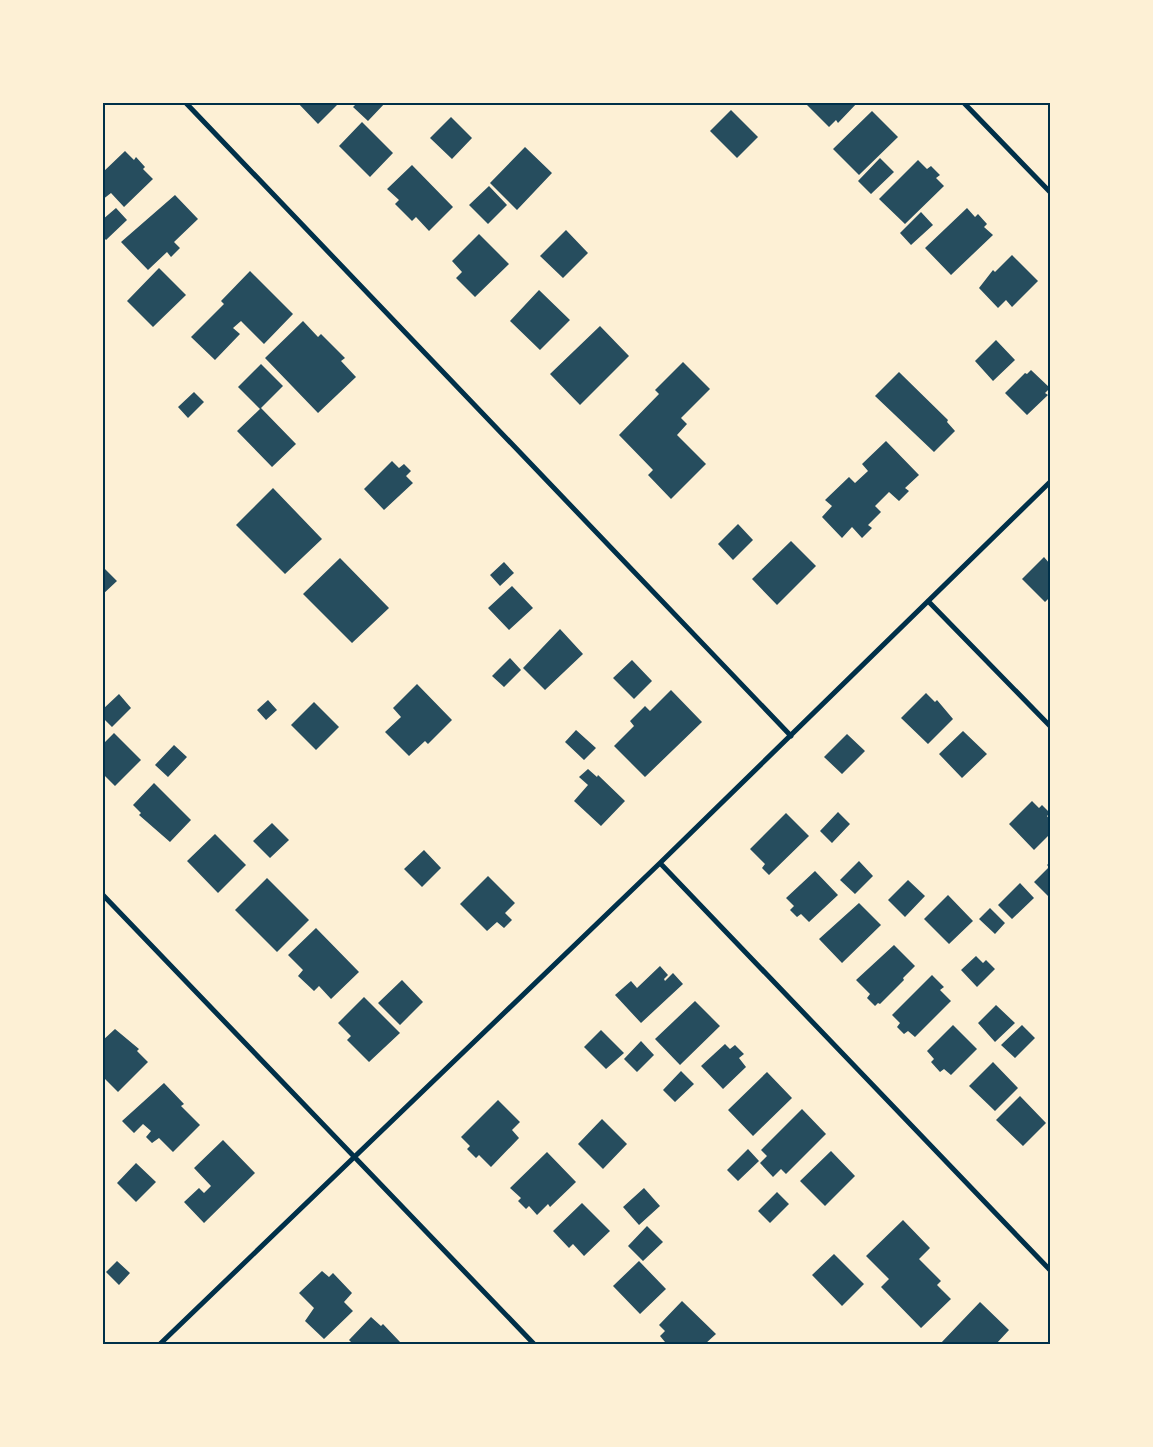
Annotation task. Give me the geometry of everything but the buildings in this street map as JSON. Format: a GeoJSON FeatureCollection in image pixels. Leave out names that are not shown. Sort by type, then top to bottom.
{"type":"FeatureCollection","features":[{"type":"Feature","properties":{"kind":"street"},"geometry":{"type":"LineString","coordinates":[[186,102],[791,736]]}},
{"type":"Feature","properties":{"kind":"street"},"geometry":{"type":"LineString","coordinates":[[964,102],[1050,192]]}},
{"type":"Feature","properties":{"kind":"street"},"geometry":{"type":"LineString","coordinates":[[160,1344],[660,863],[1050,482]]}},
{"type":"Feature","properties":{"kind":"street"},"geometry":{"type":"LineString","coordinates":[[928,601],[1050,726]]}},
{"type":"Feature","properties":{"kind":"street"},"geometry":{"type":"LineString","coordinates":[[660,863],[1050,1270]]}},
{"type":"Feature","properties":{"kind":"street"},"geometry":{"type":"LineString","coordinates":[[102,894],[534,1344]]}}]}
